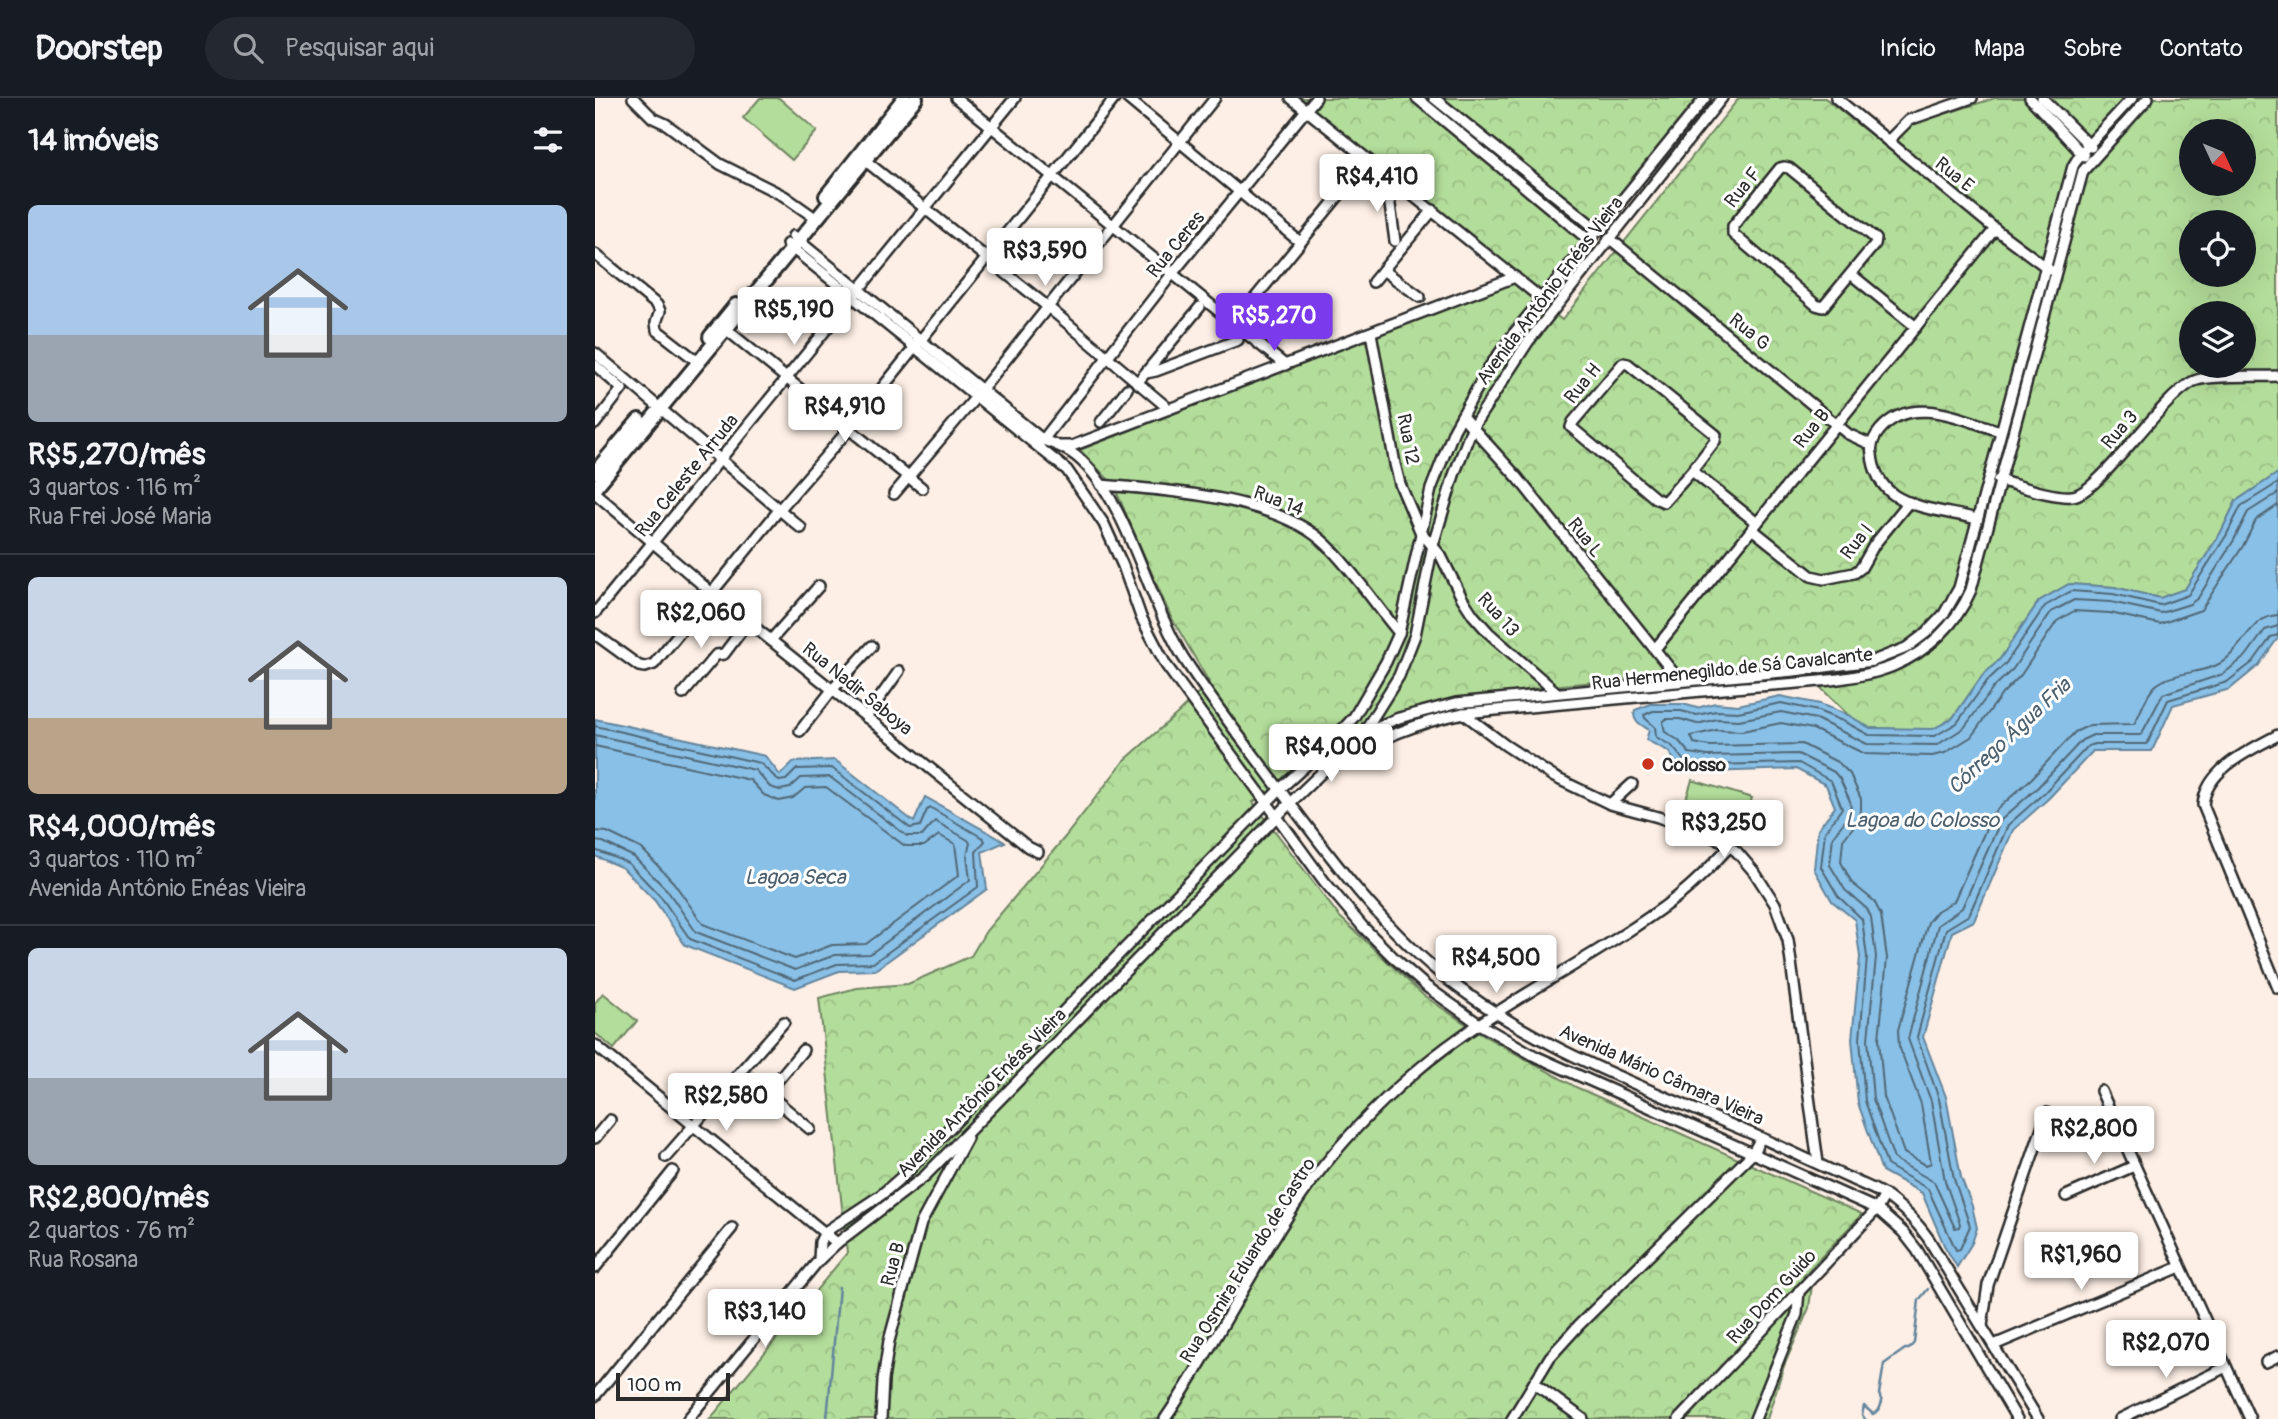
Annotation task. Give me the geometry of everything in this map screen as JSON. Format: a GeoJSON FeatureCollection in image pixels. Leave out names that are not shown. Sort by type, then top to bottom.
{"type":"FeatureCollection","features":[{"type":"Feature","properties":{"kind":"main road"},"geometry":{"type":"LineString","coordinates":[[595,472],[727,330],[862,158],[904,98]]}},
{"type":"Feature","properties":{"kind":"main road"},"geometry":{"type":"LineString","coordinates":[[595,489],[656,406],[688,354],[793,243],[811,215],[916,98]]}},
{"type":"Feature","properties":{"kind":"street"},"geometry":{"type":"LineString","coordinates":[[633,98],[653,118],[666,124],[720,164],[784,196],[811,215]]}},
{"type":"Feature","properties":{"kind":"street"},"geometry":{"type":"LineString","coordinates":[[956,98],[1285,365]]}},
{"type":"Feature","properties":{"kind":"street","name":"Rua Celeste Arruda"},"geometry":{"type":"LineString","coordinates":[[595,613],[1015,98]]}},
{"type":"Feature","properties":{"kind":"street"},"geometry":{"type":"LineString","coordinates":[[595,634],[639,666],[654,664],[849,428],[1115,98]]}},
{"type":"Feature","properties":{"kind":"street"},"geometry":{"type":"LineString","coordinates":[[1127,98],[1300,242]]}},
{"type":"Feature","properties":{"kind":"street"},"geometry":{"type":"LineString","coordinates":[[894,494],[979,393],[1215,98]]}},
{"type":"Feature","properties":{"kind":"street"},"geometry":{"type":"LineString","coordinates":[[1291,98],[1542,299]]}},
{"type":"Feature","properties":{"kind":"street","name":"Rua Ceres"},"geometry":{"type":"LineString","coordinates":[[1039,442],[1316,98]]}},
{"type":"Feature","properties":{"kind":"street"},"geometry":{"type":"LineString","coordinates":[[1417,98],[1590,241]]}},
{"type":"Feature","properties":{"kind":"street"},"geometry":{"type":"LineString","coordinates":[[1434,98],[1599,231]]}},
{"type":"Feature","properties":{"kind":"street","name":"Avenida Antônio Enéas Vieira"},"geometry":{"type":"LineString","coordinates":[[825,1232],[881,1195],[905,1174],[1279,789],[1325,748],[1354,717],[1386,662],[1399,633],[1431,489],[1462,416],[1502,349],[1705,98]]}},
{"type":"Feature","properties":{"kind":"street","name":"Avenida Antônio Enéas Vieira"},"geometry":{"type":"LineString","coordinates":[[688,1419],[837,1243],[910,1189],[971,1130],[1289,804],[1364,732],[1399,676],[1415,635],[1433,545],[1454,475],[1472,428],[1528,342],[1721,98]]}},
{"type":"Feature","properties":{"kind":"street","name":"Rua E"},"geometry":{"type":"LineString","coordinates":[[1836,98],[1995,229],[2045,268],[2055,272]]}},
{"type":"Feature","properties":{"kind":"street"},"geometry":{"type":"LineString","coordinates":[[1888,141],[1909,120],[1972,98]]}},
{"type":"Feature","properties":{"kind":"street"},"geometry":{"type":"LineString","coordinates":[[2030,98],[2090,162]]}},
{"type":"Feature","properties":{"kind":"street"},"geometry":{"type":"LineString","coordinates":[[2042,98],[2097,153]]}},
{"type":"Feature","properties":{"kind":"street","name":"Rua Hermenegildo de Sá Cavalcante"},"geometry":{"type":"LineString","coordinates":[[1364,732],[1399,718],[1456,703],[1873,661],[1906,648],[1939,621],[1957,594],[2071,172],[2081,153],[2132,98]]}},
{"type":"Feature","properties":{"kind":"street","name":"Rua Hermenegildo de Sá Cavalcante"},"geometry":{"type":"LineString","coordinates":[[1322,772],[1373,742],[1438,718],[1464,713],[1870,674],[1924,650],[1936,640],[1968,597],[2081,178],[2097,153],[2148,98]]}},
{"type":"Feature","properties":{"kind":"street"},"geometry":{"type":"LineString","coordinates":[[862,158],[1109,358],[1132,385],[1169,410]]}},
{"type":"Feature","properties":{"kind":"street"},"geometry":{"type":"LineString","coordinates":[[1233,325],[1367,161]]}},
{"type":"Feature","properties":{"kind":"street","name":"Rua F"},"geometry":{"type":"LineString","coordinates":[[1789,168],[1876,237],[1876,242],[1852,275],[1825,306],[1821,307],[1735,236],[1732,228],[1780,169],[1789,168]]}},
{"type":"Feature","properties":{"kind":"street"},"geometry":{"type":"LineString","coordinates":[[1386,176],[1395,241]]}},
{"type":"Feature","properties":{"kind":"street"},"geometry":{"type":"LineString","coordinates":[[1373,282],[1433,210]]}},
{"type":"Feature","properties":{"kind":"street","name":"Rua B"},"geometry":{"type":"LineString","coordinates":[[1655,649],[1995,229]]}},
{"type":"Feature","properties":{"kind":"street","name":"Rua G"},"geometry":{"type":"LineString","coordinates":[[1609,238],[1852,437],[1872,445]]}},
{"type":"Feature","properties":{"kind":"street","name":"Avenida Mário Câmara Vieira"},"geometry":{"type":"LineString","coordinates":[[793,243],[1039,442],[1044,451],[1067,470],[1104,524],[1123,566],[1141,617],[1166,664],[1324,881],[1363,927],[1427,987],[1479,1024],[1535,1056],[1877,1209],[1903,1232],[1917,1250],[2017,1419]]}},
{"type":"Feature","properties":{"kind":"street"},"geometry":{"type":"LineString","coordinates":[[595,254],[657,305],[660,311],[657,330],[688,354]]}},
{"type":"Feature","properties":{"kind":"street"},"geometry":{"type":"LineString","coordinates":[[1383,270],[1420,298]]}},
{"type":"Feature","properties":{"kind":"street"},"geometry":{"type":"LineString","coordinates":[[1852,275],[1916,327]]}},
{"type":"Feature","properties":{"kind":"street"},"geometry":{"type":"LineString","coordinates":[[1039,442],[1072,446],[1514,277]]}},
{"type":"Feature","properties":{"kind":"street"},"geometry":{"type":"LineString","coordinates":[[1101,422],[1132,385],[1146,373],[1200,307]]}},
{"type":"Feature","properties":{"kind":"street"},"geometry":{"type":"LineString","coordinates":[[727,330],[922,488]]}},
{"type":"Feature","properties":{"kind":"street","name":"Rua 12"},"geometry":{"type":"LineString","coordinates":[[1371,333],[1400,484],[1420,531],[1433,545]]}},
{"type":"Feature","properties":{"kind":"street"},"geometry":{"type":"LineString","coordinates":[[1146,373],[1238,341]]}},
{"type":"Feature","properties":{"kind":"street"},"geometry":{"type":"LineString","coordinates":[[595,353],[801,528]]}},
{"type":"Feature","properties":{"kind":"street","name":"Rua H"},"geometry":{"type":"LineString","coordinates":[[1628,364],[1716,435],[1692,471],[1666,501],[1661,502],[1573,431],[1573,422],[1620,365],[1628,364]]}},
{"type":"Feature","properties":{"kind":"street"},"geometry":{"type":"LineString","coordinates":[[595,365],[622,389],[595,424]]}},
{"type":"Feature","properties":{"kind":"street","name":"Rua 3"},"geometry":{"type":"LineString","coordinates":[[1987,478],[2063,496],[2082,494],[2098,481],[2142,428],[2191,382],[2219,377],[2278,376]]}},
{"type":"Feature","properties":{"kind":"street"},"geometry":{"type":"LineString","coordinates":[[1977,519],[1909,502],[1894,495],[1879,479],[1874,467],[1872,445],[1891,419],[1910,412],[1929,411],[2000,431]]}},
{"type":"Feature","properties":{"kind":"street","name":"Rua L"},"geometry":{"type":"LineString","coordinates":[[1462,416],[1518,478],[1680,681]]}},
{"type":"Feature","properties":{"kind":"street"},"geometry":{"type":"LineString","coordinates":[[1044,451],[1058,445]]}},
{"type":"Feature","properties":{"kind":"street","name":"Avenida Mário Câmara Vieira"},"geometry":{"type":"LineString","coordinates":[[1058,445],[1076,456],[1101,485],[1116,509],[1164,621],[1183,657],[1289,804],[1377,914],[1441,973],[1496,1014],[1613,1073],[1885,1195],[1913,1219],[1928,1238],[2038,1419]]}},
{"type":"Feature","properties":{"kind":"street"},"geometry":{"type":"LineString","coordinates":[[1692,471],[1754,526]]}},
{"type":"Feature","properties":{"kind":"street","name":"Rua 14"},"geometry":{"type":"LineString","coordinates":[[1101,485],[1240,503],[1299,524],[1327,545],[1399,633]]}},
{"type":"Feature","properties":{"kind":"street","name":"Rua Nadir Saboya"},"geometry":{"type":"LineString","coordinates":[[595,489],[652,543],[712,593],[1028,848],[1038,852]]}},
{"type":"Feature","properties":{"kind":"street","name":"Rua I"},"geometry":{"type":"LineString","coordinates":[[1754,526],[1811,576],[1824,579],[1861,569],[1874,545],[1909,502]]}},
{"type":"Feature","properties":{"kind":"street","name":"Rua 13"},"geometry":{"type":"LineString","coordinates":[[1433,545],[1462,598],[1479,622],[1556,692]]}},
{"type":"Feature","properties":{"kind":"street"},"geometry":{"type":"LineString","coordinates":[[771,640],[819,586]]}},
{"type":"Feature","properties":{"kind":"street"},"geometry":{"type":"LineString","coordinates":[[683,694],[716,655],[724,653],[748,622]]}},
{"type":"Feature","properties":{"kind":"street"},"geometry":{"type":"LineString","coordinates":[[800,731],[872,646]]}},
{"type":"Feature","properties":{"kind":"street"},"geometry":{"type":"LineString","coordinates":[[866,717],[899,671]]}},
{"type":"Feature","properties":{"kind":"street"},"geometry":{"type":"LineString","coordinates":[[1456,703],[1464,713],[1505,745],[1554,777],[1610,804],[1715,837],[1730,845],[1755,873],[1775,904],[1788,940],[1818,1163]]}},
{"type":"Feature","properties":{"kind":"street"},"geometry":{"type":"LineString","coordinates":[[2278,735],[2220,771],[2204,797],[2203,805],[2278,988]]}},
{"type":"Feature","properties":{"kind":"street"},"geometry":{"type":"LineString","coordinates":[[1610,804],[1632,784]]}},
{"type":"Feature","properties":{"kind":"street","name":"Rua Osmira Eduardo de Castro"},"geometry":{"type":"LineString","coordinates":[[1165,1419],[1194,1377],[1251,1278],[1312,1182],[1394,1091],[1433,1057],[1479,1024],[1626,932],[1678,896],[1730,845]]}},
{"type":"Feature","properties":{"kind":"street"},"geometry":{"type":"LineString","coordinates":[[666,1157],[693,1125],[747,1075],[784,1022]]}},
{"type":"Feature","properties":{"kind":"street"},"geometry":{"type":"LineString","coordinates":[[595,1045],[837,1243]]}},
{"type":"Feature","properties":{"kind":"street"},"geometry":{"type":"LineString","coordinates":[[767,1093],[803,1050]]}},
{"type":"Feature","properties":{"kind":"street"},"geometry":{"type":"LineString","coordinates":[[747,1075],[810,1129]]}},
{"type":"Feature","properties":{"kind":"street"},"geometry":{"type":"LineString","coordinates":[[2101,1091],[2250,1419]]}},
{"type":"Feature","properties":{"kind":"street"},"geometry":{"type":"LineString","coordinates":[[1982,1326],[1989,1285],[2047,1113]]}},
{"type":"Feature","properties":{"kind":"street"},"geometry":{"type":"LineString","coordinates":[[595,1138],[610,1120]]}},
{"type":"Feature","properties":{"kind":"street","name":"Rua B"},"geometry":{"type":"LineString","coordinates":[[881,1419],[889,1341],[921,1223],[971,1130]]}},
{"type":"Feature","properties":{"kind":"street"},"geometry":{"type":"LineString","coordinates":[[1512,1419],[1551,1357],[1579,1325],[1752,1154],[1761,1138]]}},
{"type":"Feature","properties":{"kind":"street"},"geometry":{"type":"LineString","coordinates":[[2066,1196],[2134,1166]]}},
{"type":"Feature","properties":{"kind":"street"},"geometry":{"type":"LineString","coordinates":[[595,1268],[673,1171]]}},
{"type":"Feature","properties":{"kind":"street","name":"Rua Dom Guido"},"geometry":{"type":"LineString","coordinates":[[1679,1419],[1877,1209],[1885,1195]]}},
{"type":"Feature","properties":{"kind":"street"},"geometry":{"type":"LineString","coordinates":[[595,1395],[732,1228]]}},
{"type":"Feature","properties":{"kind":"street"},"geometry":{"type":"LineString","coordinates":[[820,1261],[820,1242],[825,1232]]}},
{"type":"Feature","properties":{"kind":"street"},"geometry":{"type":"LineString","coordinates":[[1994,1345],[2180,1267]]}},
{"type":"Feature","properties":{"kind":"street"},"geometry":{"type":"LineString","coordinates":[[1755,1419],[1797,1314],[1799,1291]]}},
{"type":"Feature","properties":{"kind":"street"},"geometry":{"type":"LineString","coordinates":[[2266,1362],[2278,1356]]}},
{"type":"Feature","properties":{"kind":"street"},"geometry":{"type":"LineString","coordinates":[[2120,1419],[2226,1367]]}},
{"type":"Feature","properties":{"kind":"street"},"geometry":{"type":"LineString","coordinates":[[1534,1384],[1583,1419]]}},
{"type":"Feature","properties":{"kind":"green space"},"geometry":{"type":"Polygon","coordinates":[[[760,98],[779,98],[817,131],[792,160],[743,118],[760,98]]]}},
{"type":"Feature","properties":{"kind":"green space"},"geometry":{"type":"Polygon","coordinates":[[[1299,98],[1702,98],[1542,295],[1299,98]]]}},
{"type":"Feature","properties":{"kind":"green space"},"geometry":{"type":"Polygon","coordinates":[[[1739,98],[1825,98],[1890,150],[1910,125],[1995,98],[2278,98],[2278,473],[2236,501],[2221,532],[2185,589],[2160,598],[2114,587],[2069,584],[2039,601],[2000,659],[1982,676],[1952,719],[1933,730],[1870,728],[1848,715],[1797,664],[1562,685],[1435,703],[1377,722],[1253,802],[1339,916],[1423,995],[1479,1033],[1578,1088],[1862,1214],[1803,1276],[1812,1285],[1809,1308],[1784,1366],[1767,1419],[710,1419],[847,1253],[819,998],[857,988],[908,984],[971,956],[986,931],[1124,761],[1209,682],[1170,615],[1117,493],[1107,478],[1080,450],[1513,281],[1562,320],[1739,98]]]}},
{"type":"Feature","properties":{"kind":"green space"},"geometry":{"type":"Polygon","coordinates":[[[1692,780],[1752,798],[1741,834],[1681,815],[1692,780]]]}},
{"type":"Feature","properties":{"kind":"green space"},"geometry":{"type":"Polygon","coordinates":[[[603,993],[637,1021],[614,1049],[595,1033],[595,1003],[603,993]]]}},
{"type":"Feature","properties":{"kind":"water","name":"Lagoa do Colosso"},"geometry":{"type":"Polygon","coordinates":[[[2278,473],[2278,638],[2258,666],[2230,689],[2173,705],[2152,751],[2093,751],[2049,798],[2013,830],[1974,921],[1952,932],[1923,1037],[1946,1097],[1961,1177],[1977,1228],[1972,1243],[1957,1267],[1944,1245],[1922,1193],[1882,1171],[1858,1103],[1852,1039],[1860,957],[1855,920],[1832,901],[1814,869],[1818,829],[1835,807],[1826,785],[1796,769],[1707,772],[1679,767],[1668,751],[1646,740],[1649,730],[1636,720],[1635,710],[1651,704],[1683,704],[1697,708],[1715,703],[1738,705],[1780,696],[1820,704],[1848,715],[1870,728],[1933,729],[1952,719],[1982,676],[2000,659],[2039,601],[2069,584],[2114,587],[2160,598],[2185,589],[2221,532],[2236,501],[2278,473]]]}},
{"type":"Feature","properties":{"kind":"water","name":"Lagoa Seca"},"geometry":{"type":"Polygon","coordinates":[[[595,719],[765,756],[780,775],[793,762],[835,760],[914,822],[925,797],[1005,842],[982,852],[987,889],[875,970],[839,971],[795,988],[685,945],[655,901],[623,868],[595,856],[595,719]]]}},
{"type":"Feature","properties":{"kind":"waterway"},"geometry":{"type":"LineString","coordinates":[[827,1419],[839,1287]]}},
{"type":"Feature","properties":{"kind":"waterway","name":"Córrego Água Fria"},"geometry":{"type":"LineString","coordinates":[[1865,1419],[1862,1415],[1864,1406],[1873,1414],[1879,1410],[1882,1402],[1879,1394],[1884,1364],[1914,1343],[1919,1300],[1928,1289]]}},
{"type":"Feature","properties":{"kind":"tunnel"},"geometry":{"type":"LineString","coordinates":[[748,1072],[751,1075]]}},
{"type":"Feature","properties":{"kind":"place","name":"Colosso"},"geometry":{"type":"Point","coordinates":[1648,764]}}]}
